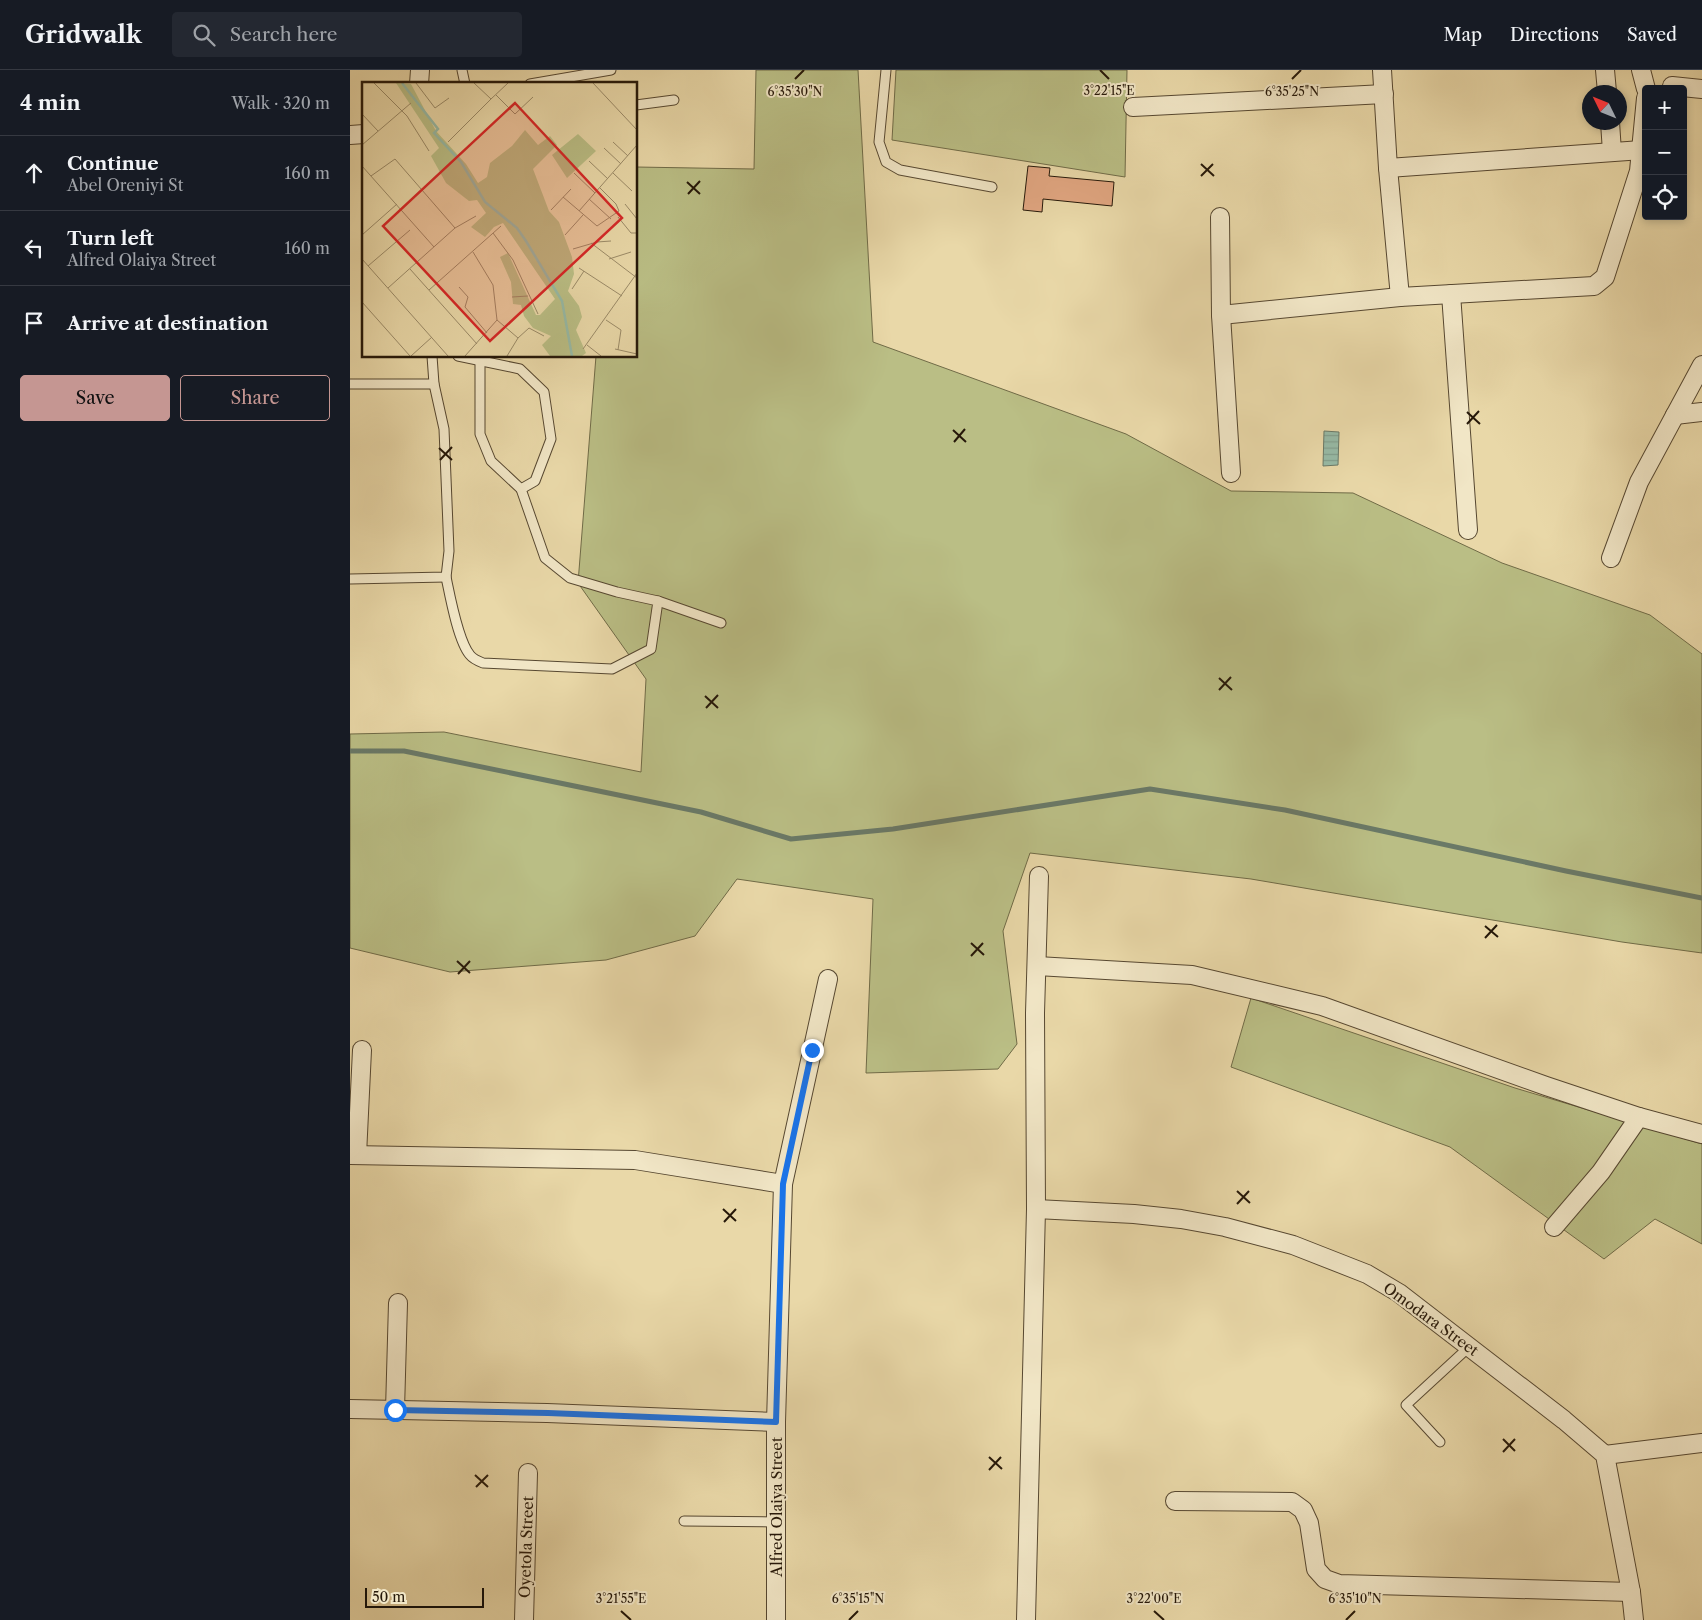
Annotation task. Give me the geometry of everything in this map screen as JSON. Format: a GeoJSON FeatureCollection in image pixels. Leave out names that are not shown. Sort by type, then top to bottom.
{"type":"FeatureCollection","features":[{"type":"Feature","properties":{"kind":"street"},"geometry":{"type":"LineString","coordinates":[[1382,70],[1388,168],[1400,297]]}},
{"type":"Feature","properties":{"kind":"street"},"geometry":{"type":"LineString","coordinates":[[1605,70],[1606,85]]}},
{"type":"Feature","properties":{"kind":"street"},"geometry":{"type":"LineString","coordinates":[[1641,70],[1645,85]]}},
{"type":"Feature","properties":{"kind":"street"},"geometry":{"type":"LineString","coordinates":[[1687,88],[1702,89]]}},
{"type":"Feature","properties":{"kind":"street"},"geometry":{"type":"LineString","coordinates":[[1133,107],[1384,94]]}},
{"type":"Feature","properties":{"kind":"street"},"geometry":{"type":"LineString","coordinates":[[1611,130],[1612,152]]}},
{"type":"Feature","properties":{"kind":"street"},"geometry":{"type":"LineString","coordinates":[[1221,315],[1400,297],[1594,286],[1605,277],[1639,171],[1642,150],[1388,168]]}},
{"type":"Feature","properties":{"kind":"street"},"geometry":{"type":"LineString","coordinates":[[1220,216],[1221,315],[1231,473]]}},
{"type":"Feature","properties":{"kind":"street"},"geometry":{"type":"LineString","coordinates":[[1451,294],[1468,530]]}},
{"type":"Feature","properties":{"kind":"street"},"geometry":{"type":"LineString","coordinates":[[1611,558],[1639,482],[1702,365]]}},
{"type":"Feature","properties":{"kind":"street"},"geometry":{"type":"LineString","coordinates":[[1675,415],[1702,412]]}},
{"type":"Feature","properties":{"kind":"street"},"geometry":{"type":"LineString","coordinates":[[1026,1620],[1036,1210],[1035,1013],[1039,876]]}},
{"type":"Feature","properties":{"kind":"street"},"geometry":{"type":"LineString","coordinates":[[1037,966],[1192,975],[1322,1006],[1546,1086],[1639,1117],[1702,1134]]}},
{"type":"Feature","properties":{"kind":"street","name":"Alfred Olaiya Street"},"geometry":{"type":"LineString","coordinates":[[776,1620],[776,1422],[783,1184],[828,979]]}},
{"type":"Feature","properties":{"kind":"street"},"geometry":{"type":"LineString","coordinates":[[362,1050],[354,1155],[636,1160],[783,1184]]}},
{"type":"Feature","properties":{"kind":"street"},"geometry":{"type":"LineString","coordinates":[[1554,1228],[1602,1172],[1639,1117]]}},
{"type":"Feature","properties":{"kind":"street","name":"Omodara Street"},"geometry":{"type":"LineString","coordinates":[[1036,1210],[1134,1214],[1181,1219],[1225,1227],[1293,1245],[1375,1279],[1398,1293],[1469,1347],[1564,1420],[1605,1455]]}},
{"type":"Feature","properties":{"kind":"street"},"geometry":{"type":"LineString","coordinates":[[395,1410],[398,1302]]}},
{"type":"Feature","properties":{"kind":"street"},"geometry":{"type":"LineString","coordinates":[[350,1409],[548,1413],[776,1422]]}},
{"type":"Feature","properties":{"kind":"street"},"geometry":{"type":"LineString","coordinates":[[1634,1620],[1631,1592],[1605,1455],[1702,1443]]}},
{"type":"Feature","properties":{"kind":"street","name":"Oyetola Street"},"geometry":{"type":"LineString","coordinates":[[524,1620],[528,1474]]}},
{"type":"Feature","properties":{"kind":"street"},"geometry":{"type":"LineString","coordinates":[[1175,1501],[1292,1502],[1303,1510],[1309,1522],[1316,1568],[1325,1579],[1339,1584],[1631,1592]]}},
{"type":"Feature","properties":{"kind":"lane"},"geometry":{"type":"LineString","coordinates":[[542,82],[611,70]]}},
{"type":"Feature","properties":{"kind":"lane"},"geometry":{"type":"LineString","coordinates":[[886,70],[879,142],[886,162],[900,170],[992,188]]}},
{"type":"Feature","properties":{"kind":"lane"},"geometry":{"type":"LineString","coordinates":[[638,105],[674,100]]}},
{"type":"Feature","properties":{"kind":"lane"},"geometry":{"type":"LineString","coordinates":[[432,358],[434,384],[444,429],[449,551],[446,577],[462,642],[469,654],[475,660],[483,663],[612,669],[651,649],[658,601]]}},
{"type":"Feature","properties":{"kind":"lane"},"geometry":{"type":"LineString","coordinates":[[467,358],[520,369],[544,392],[551,440],[535,481],[521,489]]}},
{"type":"Feature","properties":{"kind":"lane"},"geometry":{"type":"LineString","coordinates":[[480,361],[480,434],[491,461],[521,489],[545,558],[570,578],[617,592],[658,601],[721,623]]}},
{"type":"Feature","properties":{"kind":"lane"},"geometry":{"type":"LineString","coordinates":[[350,384],[434,384]]}},
{"type":"Feature","properties":{"kind":"lane"},"geometry":{"type":"LineString","coordinates":[[350,579],[446,577]]}},
{"type":"Feature","properties":{"kind":"lane"},"geometry":{"type":"LineString","coordinates":[[1440,1442],[1406,1405],[1469,1347]]}},
{"type":"Feature","properties":{"kind":"lane"},"geometry":{"type":"LineString","coordinates":[[684,1521],[776,1522]]}},
{"type":"Feature","properties":{"kind":"green space"},"geometry":{"type":"Polygon","coordinates":[[[756,70],[858,70],[873,342],[1126,434],[1231,491],[1353,493],[1502,563],[1650,615],[1702,654],[1702,953],[1622,942],[1251,879],[1030,853],[1003,931],[1017,1044],[998,1069],[866,1073],[873,899],[737,879],[695,936],[606,960],[450,972],[350,948],[350,734],[444,732],[641,772],[646,679],[578,583],[596,358],[638,358],[638,167],[754,169],[756,70]]]}},
{"type":"Feature","properties":{"kind":"green space"},"geometry":{"type":"Polygon","coordinates":[[[896,70],[1127,70],[1125,177],[892,140],[896,70]]]}},
{"type":"Feature","properties":{"kind":"green space"},"geometry":{"type":"Polygon","coordinates":[[[1251,998],[1515,1088],[1702,1144],[1702,1244],[1655,1219],[1604,1259],[1450,1147],[1231,1067],[1251,998]]]}},
{"type":"Feature","properties":{"kind":"shaded area"},"geometry":{"type":"Polygon","coordinates":[[[1324,431],[1339,432],[1338,465],[1323,466],[1324,431]]]}},
{"type":"Feature","properties":{"kind":"building"},"geometry":{"type":"Polygon","coordinates":[[[1028,166],[1050,168],[1049,176],[1114,182],[1112,206],[1043,199],[1042,212],[1023,210],[1028,166]]]}},
{"type":"Feature","properties":{"kind":"waterway"},"geometry":{"type":"LineString","coordinates":[[350,751],[404,751],[701,812],[791,839],[893,829],[1150,789],[1285,810],[1566,871],[1702,898]]}},
{"type":"Feature","properties":{"kind":"route"},"geometry":{"type":"LineString","coordinates":[[395,1410],[548,1413],[776,1422],[783,1184],[812,1050]]}}]}
